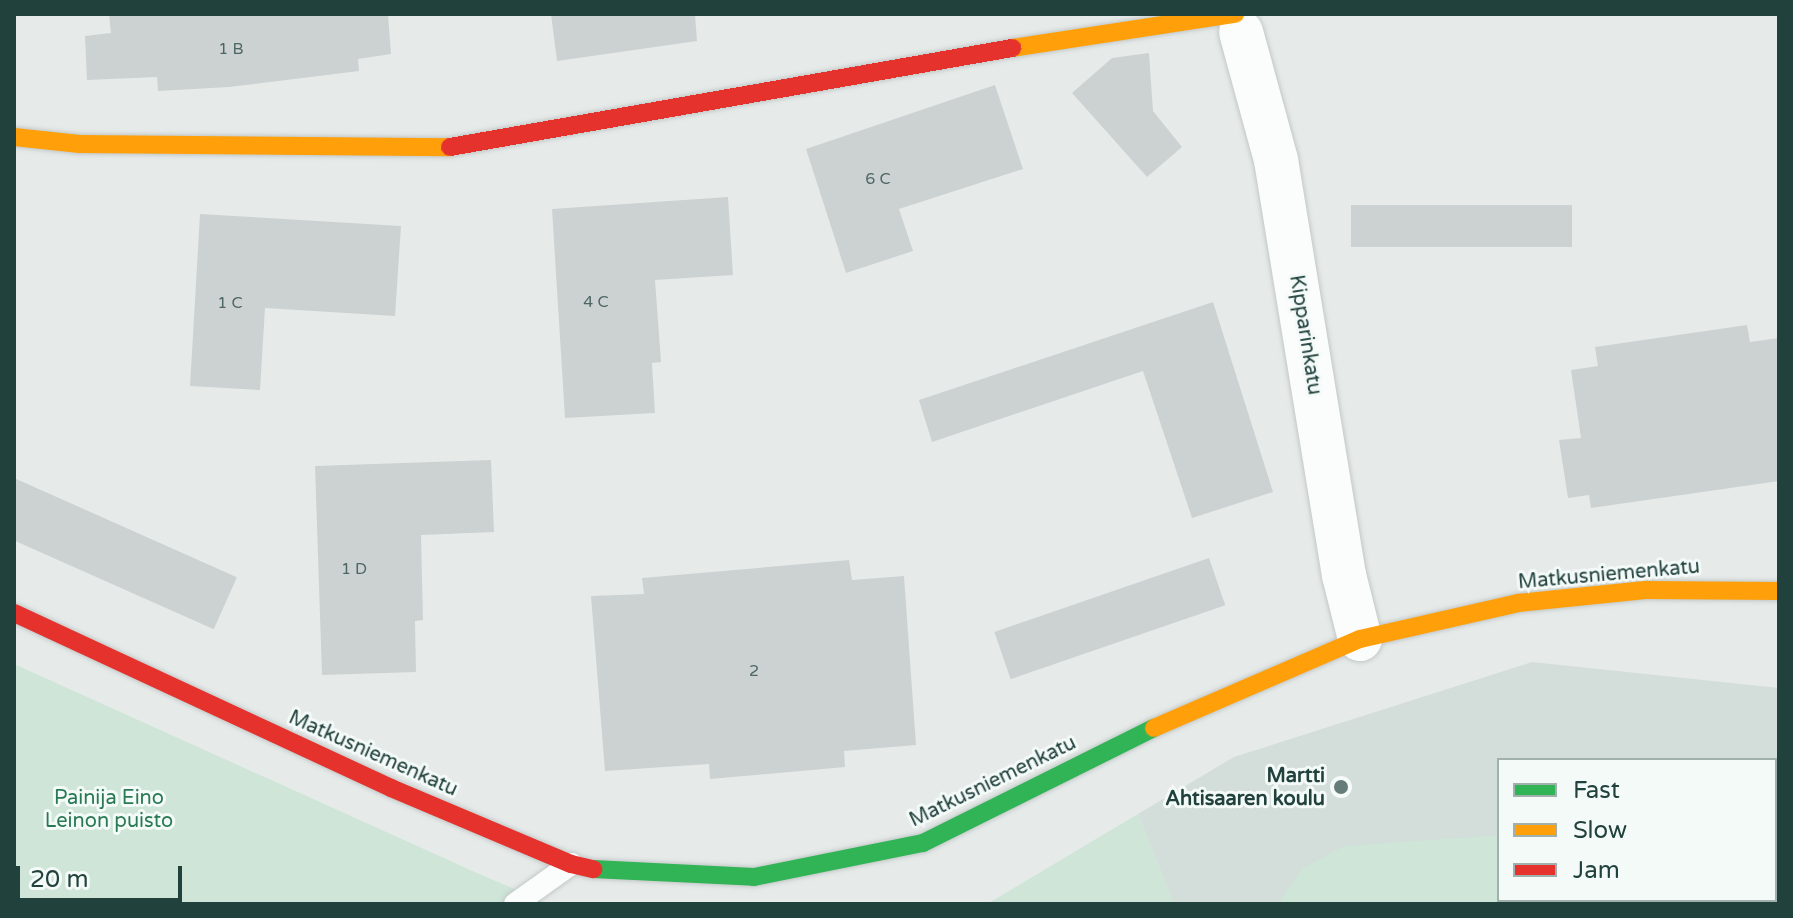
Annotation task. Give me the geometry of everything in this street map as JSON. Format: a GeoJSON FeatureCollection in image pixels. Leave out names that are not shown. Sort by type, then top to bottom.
{"type":"FeatureCollection","features":[{"type":"Feature","properties":{"kind":"street"},"geometry":{"type":"LineString","coordinates":[[14,137],[80,144],[438,149],[992,52],[1238,23]]}},
{"type":"Feature","properties":{"kind":"street","name":"Kipparinkatu"},"geometry":{"type":"LineString","coordinates":[[1238,23],[1276,160],[1344,575],[1360,639]]}},
{"type":"Feature","properties":{"kind":"street","name":"Matkusniemenkatu"},"geometry":{"type":"LineString","coordinates":[[14,613],[391,788],[571,864],[605,871],[754,877],[923,843],[1198,706],[1360,639],[1518,603],[1645,590],[1779,591]]}},
{"type":"Feature","properties":{"kind":"lane"},"geometry":{"type":"LineString","coordinates":[[515,904],[571,864]]}},
{"type":"Feature","properties":{"kind":"shaded area","name":"Martti Ahtisaaren koulu"},"geometry":{"type":"Polygon","coordinates":[[[1532,662],[1779,688],[1779,904],[1174,904],[1138,814],[1234,757],[1532,662]]]}},
{"type":"Feature","properties":{"kind":"green space","name":"Painija Eino Leinon puisto"},"geometry":{"type":"Polygon","coordinates":[[[14,664],[477,873],[549,904],[14,904],[14,664]]]}},
{"type":"Feature","properties":{"kind":"green space"},"geometry":{"type":"Polygon","coordinates":[[[1138,814],[1174,904],[987,904],[1138,814]]]}},
{"type":"Feature","properties":{"kind":"green space"},"geometry":{"type":"Polygon","coordinates":[[[1497,835],[1497,902],[1777,902],[1777,852],[1779,904],[1281,904],[1281,899],[1303,868],[1344,846],[1497,835]]]}},
{"type":"Feature","properties":{"kind":"building"},"geometry":{"type":"Polygon","coordinates":[[[109,14],[388,14],[391,54],[358,59],[359,71],[229,87],[158,91],[157,77],[87,80],[85,36],[111,33],[109,14]]]}},
{"type":"Feature","properties":{"kind":"building"},"geometry":{"type":"Polygon","coordinates":[[[551,14],[695,14],[697,41],[557,61],[551,14]]]}},
{"type":"Feature","properties":{"kind":"building"},"geometry":{"type":"Polygon","coordinates":[[[1149,53],[1153,111],[1182,147],[1147,177],[1072,93],[1112,58],[1149,53]]]}},
{"type":"Feature","properties":{"kind":"building"},"geometry":{"type":"Polygon","coordinates":[[[995,85],[1023,169],[899,209],[913,251],[846,273],[806,149],[995,85]]]}},
{"type":"Feature","properties":{"kind":"building"},"geometry":{"type":"Polygon","coordinates":[[[728,197],[733,275],[655,280],[661,362],[652,363],[655,413],[565,418],[552,209],[728,197]]]}},
{"type":"Feature","properties":{"kind":"building"},"geometry":{"type":"Polygon","coordinates":[[[1351,205],[1572,205],[1572,247],[1351,247],[1351,205]]]}},
{"type":"Feature","properties":{"kind":"building"},"geometry":{"type":"Polygon","coordinates":[[[200,214],[401,226],[395,316],[265,308],[260,390],[190,386],[200,214]]]}},
{"type":"Feature","properties":{"kind":"building"},"geometry":{"type":"Polygon","coordinates":[[[1213,302],[1273,492],[1192,518],[1143,371],[932,442],[919,400],[1213,302]]]}},
{"type":"Feature","properties":{"kind":"building"},"geometry":{"type":"Polygon","coordinates":[[[1747,325],[1750,342],[1779,338],[1779,481],[1591,508],[1589,495],[1568,498],[1559,440],[1581,438],[1571,370],[1598,366],[1595,347],[1747,325]]]}},
{"type":"Feature","properties":{"kind":"building"},"geometry":{"type":"Polygon","coordinates":[[[491,460],[494,532],[421,535],[423,620],[415,621],[416,672],[322,675],[315,466],[491,460]]]}},
{"type":"Feature","properties":{"kind":"building"},"geometry":{"type":"Polygon","coordinates":[[[14,478],[237,577],[214,629],[14,540],[14,478]]]}},
{"type":"Feature","properties":{"kind":"building"},"geometry":{"type":"Polygon","coordinates":[[[1209,558],[1225,605],[1011,679],[994,632],[1209,558]]]}},
{"type":"Feature","properties":{"kind":"building"},"geometry":{"type":"Polygon","coordinates":[[[849,560],[852,580],[904,576],[916,745],[844,751],[845,767],[710,779],[709,764],[605,771],[591,596],[644,594],[642,578],[849,560]]]}},
{"type":"Feature","properties":{"kind":"traffic: fast"},"geometry":{"type":"LineString","coordinates":[[593,869],[754,877],[923,843],[1154,728]]}},
{"type":"Feature","properties":{"kind":"traffic: slow"},"geometry":{"type":"LineString","coordinates":[[1012,48],[1235,14]]}},
{"type":"Feature","properties":{"kind":"traffic: slow"},"geometry":{"type":"LineString","coordinates":[[14,137],[80,144],[450,147]]}},
{"type":"Feature","properties":{"kind":"traffic: slow"},"geometry":{"type":"LineString","coordinates":[[1154,728],[1360,639],[1518,603],[1645,590],[1779,591]]}},
{"type":"Feature","properties":{"kind":"traffic: jam"},"geometry":{"type":"LineString","coordinates":[[450,147],[1012,48]]}},
{"type":"Feature","properties":{"kind":"traffic: jam"},"geometry":{"type":"LineString","coordinates":[[14,613],[391,788],[571,864],[593,869]]}},
{"type":"Feature","properties":{"kind":"place","name":"Martti Ahtisaaren koulu"},"geometry":{"type":"Point","coordinates":[1341,787]}}]}
